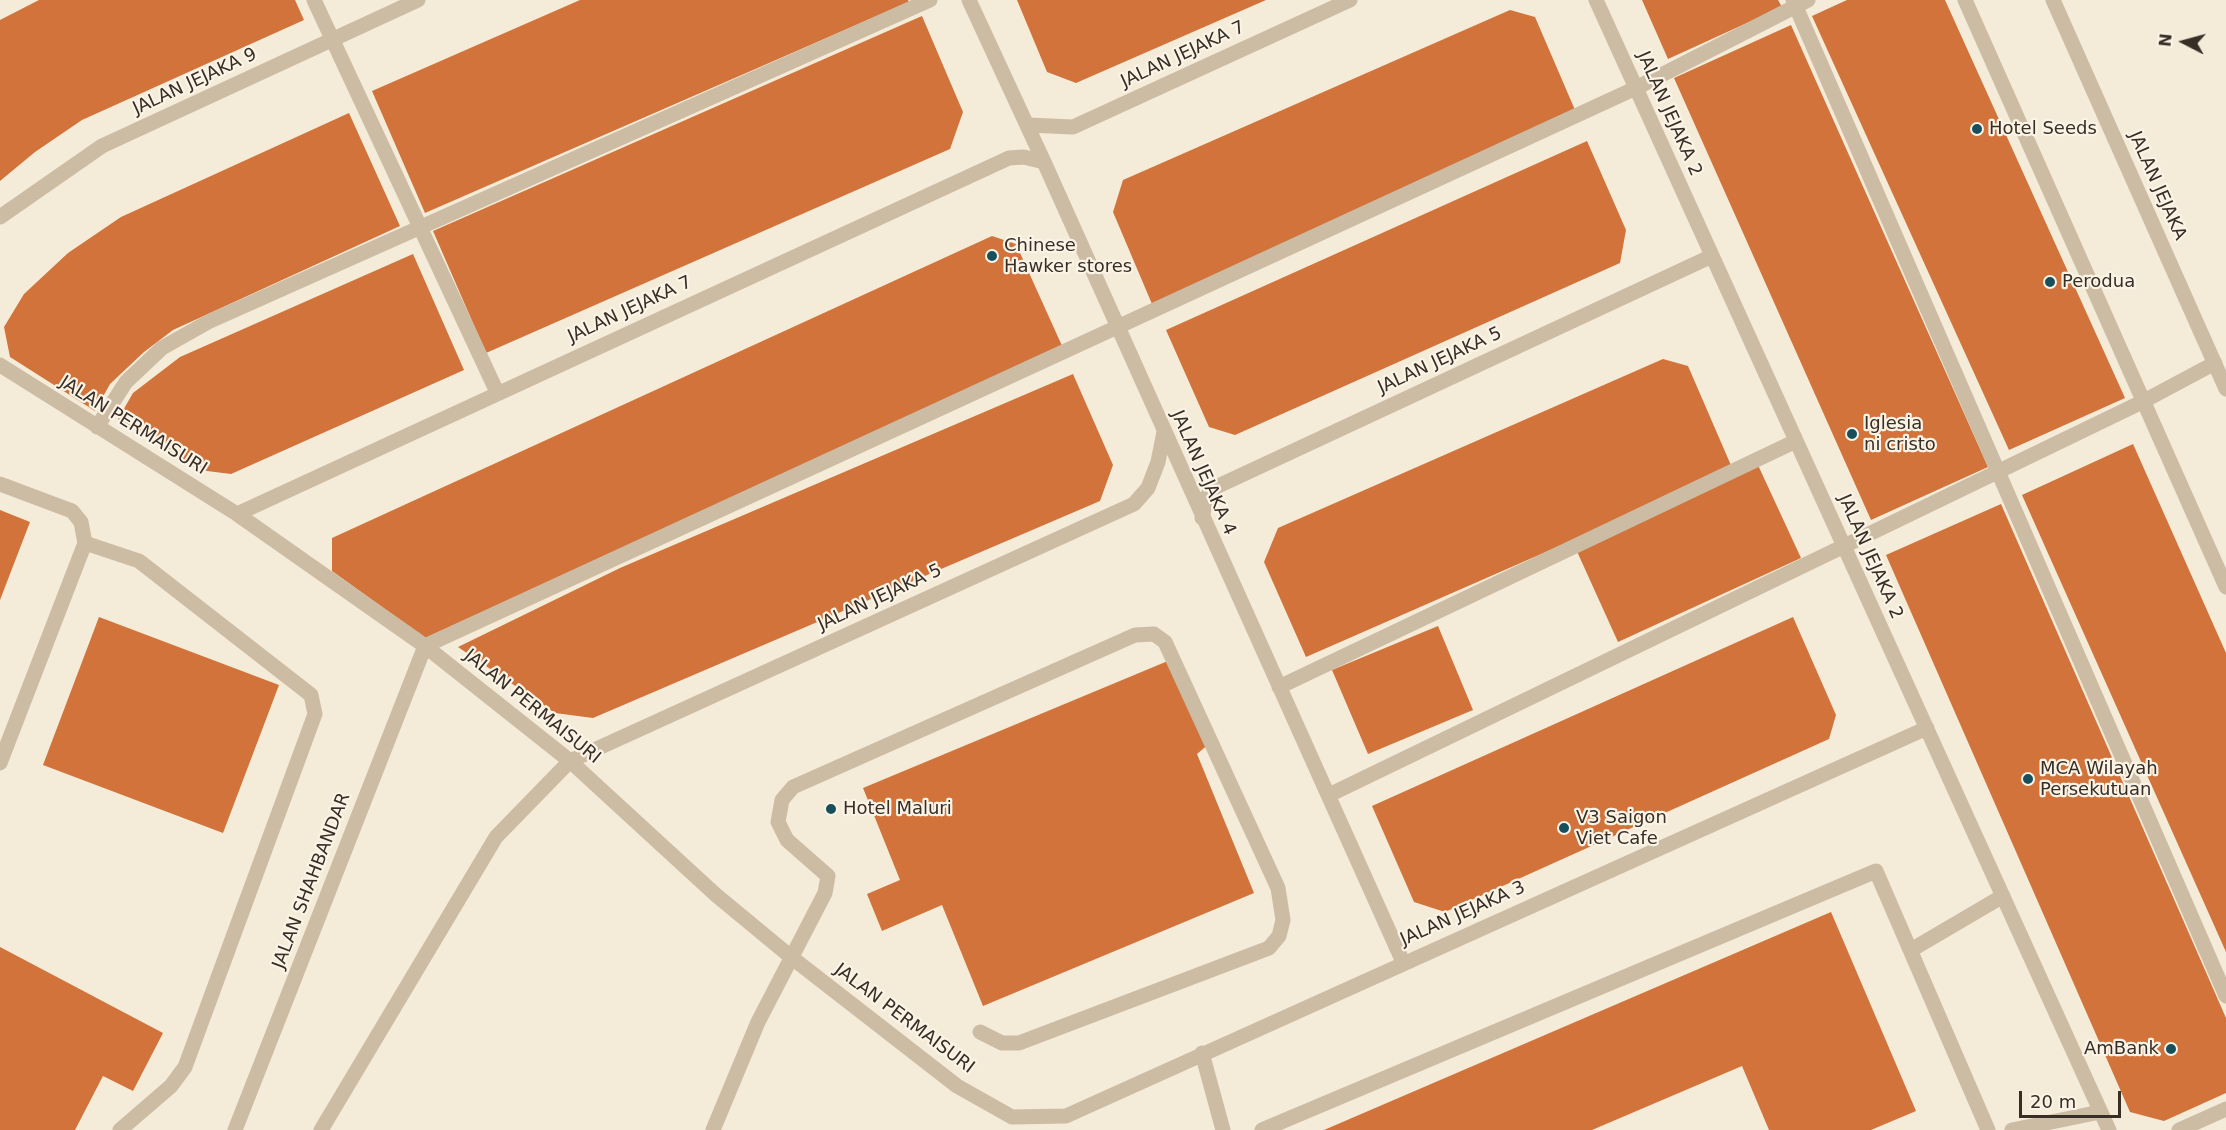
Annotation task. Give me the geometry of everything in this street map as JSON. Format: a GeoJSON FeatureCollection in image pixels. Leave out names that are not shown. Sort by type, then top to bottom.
{"type":"FeatureCollection","features":[{"type":"Feature","properties":{"kind":"street"},"geometry":{"type":"LineString","coordinates":[[314,0],[496,392]]}},
{"type":"Feature","properties":{"kind":"street","name":"JALAN JEJAKA 9"},"geometry":{"type":"LineString","coordinates":[[0,217],[102,146],[418,0]]}},
{"type":"Feature","properties":{"kind":"street"},"geometry":{"type":"LineString","coordinates":[[98,427],[126,382],[162,348],[208,322],[930,0]]}},
{"type":"Feature","properties":{"kind":"street","name":"JALAN JEJAKA 4"},"geometry":{"type":"LineString","coordinates":[[969,0],[1028,125],[1202,518],[1403,962]]}},
{"type":"Feature","properties":{"kind":"street","name":"JALAN JEJAKA 7"},"geometry":{"type":"LineString","coordinates":[[1028,125],[1073,127],[1350,0]]}},
{"type":"Feature","properties":{"kind":"street","name":"JALAN JEJAKA 2"},"geometry":{"type":"LineString","coordinates":[[1596,0],[2109,1130]]}},
{"type":"Feature","properties":{"kind":"street"},"geometry":{"type":"LineString","coordinates":[[1965,0],[2226,587]]}},
{"type":"Feature","properties":{"kind":"street","name":"JALAN JEJAKA"},"geometry":{"type":"LineString","coordinates":[[2053,0],[2226,389]]}},
{"type":"Feature","properties":{"kind":"street"},"geometry":{"type":"LineString","coordinates":[[425,646],[1636,88],[1799,2],[1997,470],[2226,996]]}},
{"type":"Feature","properties":{"kind":"street","name":"JALAN JEJAKA 7"},"geometry":{"type":"LineString","coordinates":[[237,514],[496,392],[1009,158],[1024,157],[1044,162]]}},
{"type":"Feature","properties":{"kind":"street","name":"JALAN JEJAKA 5"},"geometry":{"type":"LineString","coordinates":[[1202,518],[1207,496],[1216,487],[1712,256]]}},
{"type":"Feature","properties":{"kind":"street"},"geometry":{"type":"LineString","coordinates":[[1329,795],[1997,470],[2142,402],[2215,363]]}},
{"type":"Feature","properties":{"kind":"street","name":"JALAN PERMAISURI"},"geometry":{"type":"LineString","coordinates":[[0,365],[237,514],[425,646],[570,761],[716,895],[791,957],[957,1086],[1012,1117]]}},
{"type":"Feature","properties":{"kind":"street","name":"JALAN JEJAKA 5"},"geometry":{"type":"LineString","coordinates":[[570,761],[1134,504],[1148,488],[1158,462],[1164,432]]}},
{"type":"Feature","properties":{"kind":"street"},"geometry":{"type":"LineString","coordinates":[[1279,687],[1796,441]]}},
{"type":"Feature","properties":{"kind":"street"},"geometry":{"type":"LineString","coordinates":[[0,484],[72,511],[81,522],[85,543],[0,763]]}},
{"type":"Feature","properties":{"kind":"street"},"geometry":{"type":"LineString","coordinates":[[85,543],[139,561],[311,695],[315,714],[185,1067],[171,1086],[120,1130]]}},
{"type":"Feature","properties":{"kind":"street"},"geometry":{"type":"LineString","coordinates":[[713,1130],[758,1022],[825,893],[828,876],[787,840],[778,822],[782,800],[793,787],[1135,635],[1154,634],[1165,642],[1278,888],[1283,920],[1279,936],[1269,948],[1019,1043],[1002,1043],[980,1032]]}},
{"type":"Feature","properties":{"kind":"street","name":"JALAN SHAHBANDAR"},"geometry":{"type":"LineString","coordinates":[[235,1130],[425,646]]}},
{"type":"Feature","properties":{"kind":"street","name":"JALAN JEJAKA 3"},"geometry":{"type":"LineString","coordinates":[[1012,1117],[1067,1123],[1202,1053],[1927,728]]}},
{"type":"Feature","properties":{"kind":"street"},"geometry":{"type":"LineString","coordinates":[[321,1130],[496,837],[570,761]]}},
{"type":"Feature","properties":{"kind":"street"},"geometry":{"type":"LineString","coordinates":[[1262,1130],[1876,871],[1989,1130]]}},
{"type":"Feature","properties":{"kind":"street"},"geometry":{"type":"LineString","coordinates":[[1911,950],[2003,896]]}},
{"type":"Feature","properties":{"kind":"street"},"geometry":{"type":"LineString","coordinates":[[1202,1053],[1223,1130]]}},
{"type":"Feature","properties":{"kind":"street"},"geometry":{"type":"LineString","coordinates":[[2179,1130],[2226,1109]]}},
{"type":"Feature","properties":{"kind":"street"},"geometry":{"type":"LineString","coordinates":[[2012,1130],[2100,1112]]}},
{"type":"Feature","properties":{"kind":"building"},"geometry":{"type":"Polygon","coordinates":[[[39,0],[295,0],[304,20],[82,120],[35,152],[0,181],[0,20],[39,0]]]}},
{"type":"Feature","properties":{"kind":"building"},"geometry":{"type":"Polygon","coordinates":[[[580,0],[908,0],[909,2],[425,213],[372,91],[580,0]]]}},
{"type":"Feature","properties":{"kind":"building"},"geometry":{"type":"Polygon","coordinates":[[[1017,0],[1266,0],[1076,83],[1047,72],[1017,0]]]}},
{"type":"Feature","properties":{"kind":"building"},"geometry":{"type":"Polygon","coordinates":[[[1642,0],[1778,0],[1782,7],[1668,59],[1642,0]]]}},
{"type":"Feature","properties":{"kind":"building"},"geometry":{"type":"Polygon","coordinates":[[[1847,0],[1945,0],[2125,398],[2009,450],[1812,16],[1847,0]]]}},
{"type":"Feature","properties":{"kind":"building"},"geometry":{"type":"Polygon","coordinates":[[[1510,10],[1535,17],[1578,117],[1152,304],[1113,212],[1123,180],[1510,10]]]}},
{"type":"Feature","properties":{"kind":"building"},"geometry":{"type":"Polygon","coordinates":[[[922,16],[963,112],[950,149],[486,353],[433,231],[922,16]]]}},
{"type":"Feature","properties":{"kind":"building"},"geometry":{"type":"Polygon","coordinates":[[[1791,25],[1988,467],[1871,520],[1674,78],[1791,25]]]}},
{"type":"Feature","properties":{"kind":"building"},"geometry":{"type":"Polygon","coordinates":[[[349,113],[400,226],[173,330],[144,352],[110,384],[95,411],[10,357],[4,327],[24,294],[68,253],[121,217],[349,113]]]}},
{"type":"Feature","properties":{"kind":"building"},"geometry":{"type":"Polygon","coordinates":[[[1587,141],[1626,230],[1620,263],[1235,435],[1209,427],[1166,330],[1587,141]]]}},
{"type":"Feature","properties":{"kind":"building"},"geometry":{"type":"Polygon","coordinates":[[[992,236],[1016,244],[1063,348],[425,638],[332,571],[332,538],[992,236]]]}},
{"type":"Feature","properties":{"kind":"building"},"geometry":{"type":"Polygon","coordinates":[[[413,254],[464,370],[231,474],[199,470],[118,419],[133,393],[180,357],[413,254]]]}},
{"type":"Feature","properties":{"kind":"building"},"geometry":{"type":"Polygon","coordinates":[[[1663,359],[1688,366],[1733,470],[1306,657],[1264,562],[1278,528],[1663,359]]]}},
{"type":"Feature","properties":{"kind":"building"},"geometry":{"type":"Polygon","coordinates":[[[1073,374],[1113,465],[1100,501],[593,718],[555,713],[458,647],[620,568],[1073,374]]]}},
{"type":"Feature","properties":{"kind":"building"},"geometry":{"type":"Polygon","coordinates":[[[2133,444],[2226,653],[2226,952],[2022,495],[2133,444]]]}},
{"type":"Feature","properties":{"kind":"building"},"geometry":{"type":"Polygon","coordinates":[[[1757,463],[1801,558],[1618,642],[1575,547],[1757,463]]]}},
{"type":"Feature","properties":{"kind":"building"},"geometry":{"type":"Polygon","coordinates":[[[2001,504],[2226,1018],[2226,1093],[2164,1121],[2130,1112],[1886,555],[2001,504]]]}},
{"type":"Feature","properties":{"kind":"building"},"geometry":{"type":"Polygon","coordinates":[[[0,510],[30,522],[0,600],[0,510]]]}},
{"type":"Feature","properties":{"kind":"building"},"geometry":{"type":"Polygon","coordinates":[[[99,617],[279,685],[223,833],[43,765],[99,617]]]}},
{"type":"Feature","properties":{"kind":"building"},"geometry":{"type":"Polygon","coordinates":[[[1793,617],[1836,715],[1829,739],[1445,912],[1414,902],[1372,806],[1793,617]]]}},
{"type":"Feature","properties":{"kind":"building"},"geometry":{"type":"Polygon","coordinates":[[[1438,626],[1473,710],[1368,754],[1332,670],[1438,626]]]}},
{"type":"Feature","properties":{"kind":"building"},"geometry":{"type":"Polygon","coordinates":[[[1175,658],[1210,743],[1197,754],[1254,893],[983,1006],[942,905],[882,931],[867,894],[900,880],[863,788],[1175,658]]]}},
{"type":"Feature","properties":{"kind":"building"},"geometry":{"type":"Polygon","coordinates":[[[1831,912],[1916,1111],[1871,1130],[1769,1130],[1742,1066],[1592,1130],[1324,1130],[1831,912]]]}},
{"type":"Feature","properties":{"kind":"building"},"geometry":{"type":"Polygon","coordinates":[[[0,947],[163,1033],[133,1091],[103,1076],[75,1130],[0,1130],[0,947]]]}},
{"type":"Feature","properties":{"kind":"place","name":"Hotel Seeds"},"geometry":{"type":"Point","coordinates":[1977,129]}},
{"type":"Feature","properties":{"kind":"place","name":"Chinese Hawker stores"},"geometry":{"type":"Point","coordinates":[992,256]}},
{"type":"Feature","properties":{"kind":"place","name":"Perodua"},"geometry":{"type":"Point","coordinates":[2050,282]}},
{"type":"Feature","properties":{"kind":"place","name":"Iglesia ni cristo"},"geometry":{"type":"Point","coordinates":[1852,434]}},
{"type":"Feature","properties":{"kind":"place","name":"MCA Wilayah Persekutuan"},"geometry":{"type":"Point","coordinates":[2028,779]}},
{"type":"Feature","properties":{"kind":"place","name":"Hotel Maluri"},"geometry":{"type":"Point","coordinates":[831,809]}},
{"type":"Feature","properties":{"kind":"place","name":"V3 Saigon Viet Cafe"},"geometry":{"type":"Point","coordinates":[1564,828]}},
{"type":"Feature","properties":{"kind":"place","name":"AmBank"},"geometry":{"type":"Point","coordinates":[2171,1049]}}]}
